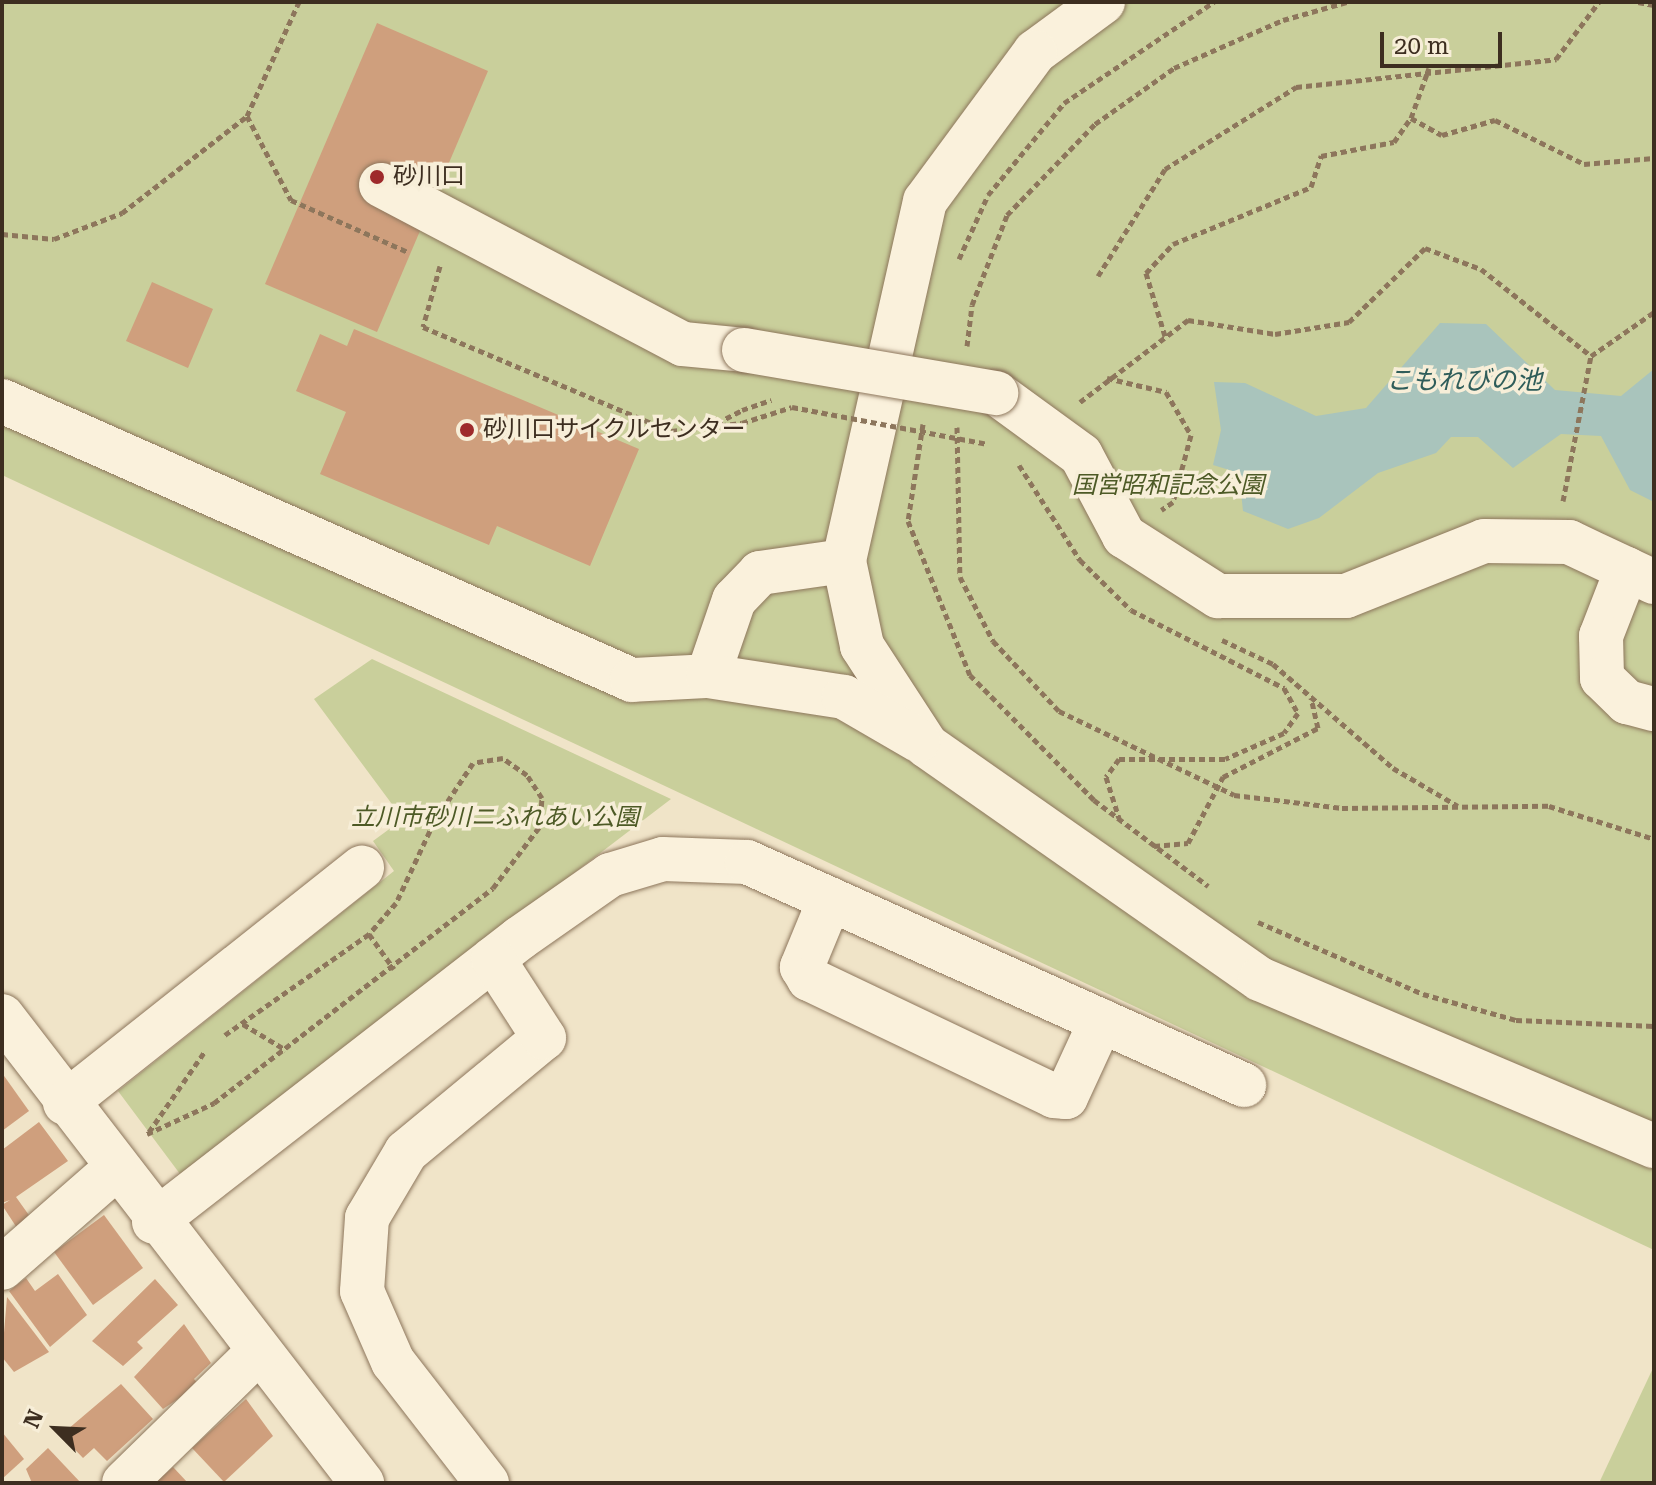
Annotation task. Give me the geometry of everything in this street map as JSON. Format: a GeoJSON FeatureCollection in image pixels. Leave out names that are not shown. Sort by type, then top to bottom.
{"type":"FeatureCollection","features":[{"type":"Feature","properties":{"kind":"street"},"geometry":{"type":"LineString","coordinates":[[927,746],[862,646],[844,561],[925,201],[1035,52],[1103,2]]}},
{"type":"Feature","properties":{"kind":"street"},"geometry":{"type":"LineString","coordinates":[[381,185],[683,344],[744,350],[977,403],[1049,432],[1081,455],[1124,536],[1218,596],[1346,596],[1484,541],[1569,542],[1640,576],[1601,636],[1602,678],[1627,702],[1654,709]]}},
{"type":"Feature","properties":{"kind":"street"},"geometry":{"type":"LineString","coordinates":[[2,401],[632,680],[708,676],[844,697],[927,746],[1260,979],[1654,1146]]}},
{"type":"Feature","properties":{"kind":"street"},"geometry":{"type":"LineString","coordinates":[[708,676],[734,600],[760,573],[844,561]]}},
{"type":"Feature","properties":{"kind":"street"},"geometry":{"type":"LineString","coordinates":[[154,1222],[493,959],[610,875],[663,859],[747,862],[1244,1085]]}},
{"type":"Feature","properties":{"kind":"street"},"geometry":{"type":"LineString","coordinates":[[65,1103],[362,868]]}},
{"type":"Feature","properties":{"kind":"street"},"geometry":{"type":"LineString","coordinates":[[830,899],[802,967],[809,979],[1054,1096],[1066,1097],[1101,1021]]}},
{"type":"Feature","properties":{"kind":"street"},"geometry":{"type":"LineString","coordinates":[[487,1483],[393,1362],[362,1291],[367,1218],[406,1152],[544,1038],[493,959]]}},
{"type":"Feature","properties":{"kind":"street"},"geometry":{"type":"LineString","coordinates":[[2,1016],[154,1222],[362,1483]]}},
{"type":"Feature","properties":{"kind":"street"},"geometry":{"type":"LineString","coordinates":[[2,1268],[114,1170]]}},
{"type":"Feature","properties":{"kind":"street"},"geometry":{"type":"LineString","coordinates":[[124,1483],[257,1353]]}},
{"type":"Feature","properties":{"kind":"path"},"geometry":{"type":"LineString","coordinates":[[2,234],[54,239],[122,213],[247,116],[299,2]]}},
{"type":"Feature","properties":{"kind":"path"},"geometry":{"type":"LineString","coordinates":[[966,351],[972,305],[1007,215],[1095,124],[1174,68],[1283,20],[1347,2]]}},
{"type":"Feature","properties":{"kind":"path"},"geometry":{"type":"LineString","coordinates":[[1098,276],[1165,169],[1296,87],[1429,68],[1556,59],[1599,2]]}},
{"type":"Feature","properties":{"kind":"path"},"geometry":{"type":"LineString","coordinates":[[1638,2],[1654,5]]}},
{"type":"Feature","properties":{"kind":"path"},"geometry":{"type":"LineString","coordinates":[[1165,336],[1146,273],[1173,244],[1311,187],[1321,156],[1394,142],[1411,118],[1429,68]]}},
{"type":"Feature","properties":{"kind":"path"},"geometry":{"type":"LineString","coordinates":[[247,116],[291,200],[414,254]]}},
{"type":"Feature","properties":{"kind":"path"},"geometry":{"type":"LineString","coordinates":[[1411,118],[1442,135],[1495,120],[1584,164],[1654,158]]}},
{"type":"Feature","properties":{"kind":"path"},"geometry":{"type":"LineString","coordinates":[[1049,432],[1106,377],[1188,320],[1275,334],[1349,322],[1425,248],[1481,269],[1591,356]]}},
{"type":"Feature","properties":{"kind":"path"},"geometry":{"type":"LineString","coordinates":[[427,260],[441,266],[423,327],[671,431],[716,423],[742,423],[792,407],[987,444],[1001,452]]}},
{"type":"Feature","properties":{"kind":"path"},"geometry":{"type":"LineString","coordinates":[[1569,542],[1563,502],[1591,356],[1654,310]]}},
{"type":"Feature","properties":{"kind":"path"},"geometry":{"type":"LineString","coordinates":[[1106,377],[1166,392],[1191,435],[1173,502],[1124,536]]}},
{"type":"Feature","properties":{"kind":"path"},"geometry":{"type":"LineString","coordinates":[[977,403],[953,460],[960,577],[993,641],[1059,711],[1144,756],[1217,788],[1342,808],[1549,806],[1654,839]]}},
{"type":"Feature","properties":{"kind":"path"},"geometry":{"type":"LineString","coordinates":[[716,423],[742,410]]}},
{"type":"Feature","properties":{"kind":"path"},"geometry":{"type":"LineString","coordinates":[[1011,460],[1080,560],[1131,610],[1284,688],[1298,713],[1284,733],[1225,759],[1144,756],[1119,759],[1106,777],[1119,819]]}},
{"type":"Feature","properties":{"kind":"path"},"geometry":{"type":"LineString","coordinates":[[1154,846],[1188,843],[1223,777],[1318,728],[1311,697]]}},
{"type":"Feature","properties":{"kind":"path"},"geometry":{"type":"LineString","coordinates":[[503,758],[527,775],[542,798],[540,826],[523,856],[394,969],[214,1103],[149,1132],[181,1077],[212,1043],[369,934],[396,903],[434,822],[473,763],[503,758]]}},
{"type":"Feature","properties":{"kind":"path"},"geometry":{"type":"LineString","coordinates":[[369,934],[394,969]]}},
{"type":"Feature","properties":{"kind":"path"},"geometry":{"type":"LineString","coordinates":[[243,1024],[286,1050]]}},
{"type":"Feature","properties":{"kind":"green space","name":"国営昭和記念公園"},"geometry":{"type":"Polygon","coordinates":[[[2,2],[1654,2],[1654,1250],[2,475],[2,2]]]}},
{"type":"Feature","properties":{"kind":"green space","name":"立川市砂川ニふれあい公園"},"geometry":{"type":"Polygon","coordinates":[[[372,659],[671,799],[180,1174],[118,1091],[394,871],[373,841],[403,819],[314,699],[372,659]]]}},
{"type":"Feature","properties":{"kind":"green space"},"geometry":{"type":"Polygon","coordinates":[[[1654,1366],[1654,1483],[1599,1483],[1654,1366]]]}},
{"type":"Feature","properties":{"kind":"water","name":"こもれびの池"},"geometry":{"type":"Polygon","coordinates":[[[1440,323],[1486,324],[1555,390],[1621,396],[1654,369],[1654,502],[1630,490],[1601,436],[1561,434],[1513,468],[1478,437],[1451,437],[1436,453],[1378,473],[1319,518],[1288,529],[1243,511],[1239,473],[1213,465],[1221,430],[1214,382],[1245,383],[1316,416],[1366,408],[1440,323]]]}},
{"type":"Feature","properties":{"kind":"building","name":"砂川口"},"geometry":{"type":"Polygon","coordinates":[[[377,23],[488,71],[377,332],[265,284],[377,23]]]}},
{"type":"Feature","properties":{"kind":"building"},"geometry":{"type":"Polygon","coordinates":[[[152,282],[213,309],[188,368],[126,341],[152,282]]]}},
{"type":"Feature","properties":{"kind":"building","name":"砂川口サイクルセンター"},"geometry":{"type":"Polygon","coordinates":[[[354,329],[639,449],[590,566],[497,526],[489,545],[320,474],[346,412],[296,391],[320,334],[347,346],[354,329]]]}},
{"type":"Feature","properties":{"kind":"building"},"geometry":{"type":"Polygon","coordinates":[[[2,1073],[29,1111],[2,1131],[2,1073]]]}},
{"type":"Feature","properties":{"kind":"building"},"geometry":{"type":"Polygon","coordinates":[[[39,1122],[68,1161],[16,1197],[31,1218],[17,1228],[2,1205],[10,1200],[2,1203],[2,1150],[39,1122]]]}},
{"type":"Feature","properties":{"kind":"building"},"geometry":{"type":"Polygon","coordinates":[[[104,1215],[143,1268],[93,1305],[54,1252],[104,1215]]]}},
{"type":"Feature","properties":{"kind":"building"},"geometry":{"type":"Polygon","coordinates":[[[58,1274],[87,1315],[50,1347],[9,1291],[26,1278],[35,1291],[58,1274]]]}},
{"type":"Feature","properties":{"kind":"building"},"geometry":{"type":"Polygon","coordinates":[[[155,1279],[178,1305],[137,1342],[143,1348],[123,1366],[92,1341],[155,1279]]]}},
{"type":"Feature","properties":{"kind":"building"},"geometry":{"type":"Polygon","coordinates":[[[7,1297],[49,1352],[14,1372],[2,1357],[7,1297]]]}},
{"type":"Feature","properties":{"kind":"building"},"geometry":{"type":"Polygon","coordinates":[[[184,1324],[211,1363],[194,1379],[199,1385],[163,1409],[134,1377],[184,1324]]]}},
{"type":"Feature","properties":{"kind":"building"},"geometry":{"type":"Polygon","coordinates":[[[121,1384],[153,1419],[107,1461],[94,1448],[83,1458],[61,1435],[121,1384]]]}},
{"type":"Feature","properties":{"kind":"building"},"geometry":{"type":"Polygon","coordinates":[[[246,1399],[273,1436],[224,1482],[192,1448],[246,1399]]]}},
{"type":"Feature","properties":{"kind":"building"},"geometry":{"type":"Polygon","coordinates":[[[2,1432],[24,1459],[2,1479],[2,1432]]]}},
{"type":"Feature","properties":{"kind":"building"},"geometry":{"type":"Polygon","coordinates":[[[48,1448],[81,1483],[32,1483],[26,1469],[48,1448]]]}},
{"type":"Feature","properties":{"kind":"building"},"geometry":{"type":"Polygon","coordinates":[[[173,1467],[188,1483],[151,1483],[158,1480],[173,1467]]]}},
{"type":"Feature","properties":{"kind":"place","name":"砂川口"},"geometry":{"type":"Point","coordinates":[377,177]}},
{"type":"Feature","properties":{"kind":"place","name":"砂川口サイクルセンター"},"geometry":{"type":"Point","coordinates":[467,430]}}]}
